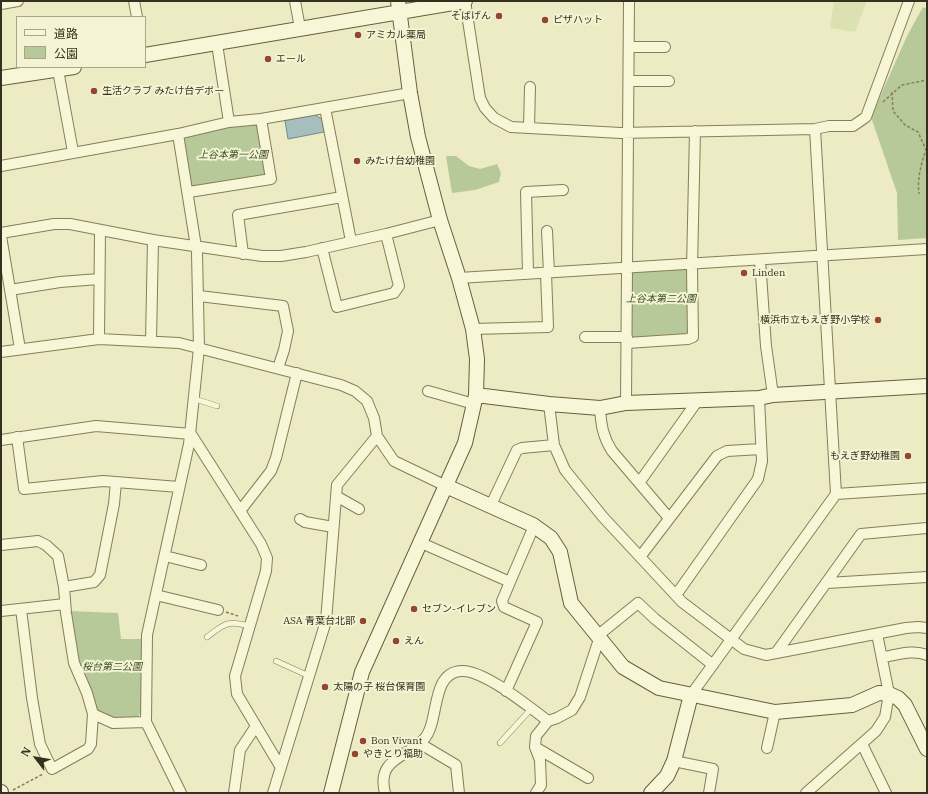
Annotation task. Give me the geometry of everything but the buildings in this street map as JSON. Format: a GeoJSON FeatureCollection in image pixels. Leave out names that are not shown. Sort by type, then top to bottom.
{"type":"FeatureCollection","features":[{"type":"Feature","properties":{"kind":"street"},"geometry":{"type":"LineString","coordinates":[[1,4],[18,1]]}},
{"type":"Feature","properties":{"kind":"street"},"geometry":{"type":"LineString","coordinates":[[134,1],[137,16]]}},
{"type":"Feature","properties":{"kind":"street"},"geometry":{"type":"LineString","coordinates":[[295,1],[300,28]]}},
{"type":"Feature","properties":{"kind":"street"},"geometry":{"type":"LineString","coordinates":[[146,55],[217,44],[300,28],[399,6],[465,1],[480,98],[494,118],[511,127],[629,133],[815,129],[829,126],[853,126],[866,117],[909,1]]}},
{"type":"Feature","properties":{"kind":"street"},"geometry":{"type":"LineString","coordinates":[[626,403],[629,1]]}},
{"type":"Feature","properties":{"kind":"street"},"geometry":{"type":"LineString","coordinates":[[330,793],[362,672],[419,542],[465,443],[475,400],[478,359],[473,329],[460,278],[440,220],[418,136],[410,93],[399,6]]}},
{"type":"Feature","properties":{"kind":"street"},"geometry":{"type":"LineString","coordinates":[[217,44],[229,122]]}},
{"type":"Feature","properties":{"kind":"street"},"geometry":{"type":"LineString","coordinates":[[629,47],[664,48]]}},
{"type":"Feature","properties":{"kind":"street"},"geometry":{"type":"LineString","coordinates":[[1,78],[69,68]]}},
{"type":"Feature","properties":{"kind":"street"},"geometry":{"type":"LineString","coordinates":[[58,70],[73,152]]}},
{"type":"Feature","properties":{"kind":"street"},"geometry":{"type":"LineString","coordinates":[[629,81],[654,77],[669,81]]}},
{"type":"Feature","properties":{"kind":"street"},"geometry":{"type":"LineString","coordinates":[[529,127],[530,87]]}},
{"type":"Feature","properties":{"kind":"street"},"geometry":{"type":"LineString","coordinates":[[1,166],[178,134],[229,122],[260,119],[410,93]]}},
{"type":"Feature","properties":{"kind":"street"},"geometry":{"type":"LineString","coordinates":[[325,108],[351,241]]}},
{"type":"Feature","properties":{"kind":"street"},"geometry":{"type":"LineString","coordinates":[[189,192],[271,179],[260,119]]}},
{"type":"Feature","properties":{"kind":"street"},"geometry":{"type":"LineString","coordinates":[[651,793],[668,776],[674,761],[691,695],[836,494],[831,393],[821,255],[815,129]]}},
{"type":"Feature","properties":{"kind":"street"},"geometry":{"type":"LineString","coordinates":[[585,337],[627,340],[688,339],[693,337],[695,131]]}},
{"type":"Feature","properties":{"kind":"street"},"geometry":{"type":"LineString","coordinates":[[178,134],[189,192],[196,247],[199,348],[191,434],[147,634],[146,722],[181,793]]}},
{"type":"Feature","properties":{"kind":"street"},"geometry":{"type":"LineString","coordinates":[[528,273],[526,192],[564,190]]}},
{"type":"Feature","properties":{"kind":"street"},"geometry":{"type":"LineString","coordinates":[[243,254],[238,215],[342,197]]}},
{"type":"Feature","properties":{"kind":"street"},"geometry":{"type":"LineString","coordinates":[[20,349],[1,234],[62,224],[243,254],[281,256],[386,234],[440,220]]}},
{"type":"Feature","properties":{"kind":"street"},"geometry":{"type":"LineString","coordinates":[[99,339],[100,231]]}},
{"type":"Feature","properties":{"kind":"street"},"geometry":{"type":"LineString","coordinates":[[473,329],[548,327],[547,231]]}},
{"type":"Feature","properties":{"kind":"street"},"geometry":{"type":"LineString","coordinates":[[322,248],[337,307],[394,293],[399,286],[386,234]]}},
{"type":"Feature","properties":{"kind":"street"},"geometry":{"type":"LineString","coordinates":[[151,341],[153,240]]}},
{"type":"Feature","properties":{"kind":"street"},"geometry":{"type":"LineString","coordinates":[[460,278],[927,249]]}},
{"type":"Feature","properties":{"kind":"street"},"geometry":{"type":"LineString","coordinates":[[760,260],[766,346],[773,395]]}},
{"type":"Feature","properties":{"kind":"street"},"geometry":{"type":"LineString","coordinates":[[10,290],[60,282],[99,278]]}},
{"type":"Feature","properties":{"kind":"street"},"geometry":{"type":"LineString","coordinates":[[198,296],[283,306],[288,331],[278,368]]}},
{"type":"Feature","properties":{"kind":"street"},"geometry":{"type":"LineString","coordinates":[[1,352],[99,339],[179,343],[297,373],[341,385],[355,391],[367,401],[374,418],[376,436],[394,461],[534,526],[551,538],[560,552],[571,603],[623,667],[659,688],[775,712],[852,705],[879,693],[889,694],[898,698],[905,705],[927,749]]}},
{"type":"Feature","properties":{"kind":"street"},"geometry":{"type":"LineString","coordinates":[[240,510],[271,471],[276,458],[297,373]]}},
{"type":"Feature","properties":{"kind":"street"},"geometry":{"type":"LineString","coordinates":[[428,391],[475,400],[600,408],[626,403],[759,398],[773,395],[831,393],[927,386]]}},
{"type":"Feature","properties":{"kind":"street"},"geometry":{"type":"LineString","coordinates":[[676,595],[758,479],[762,460],[759,398]]}},
{"type":"Feature","properties":{"kind":"street"},"geometry":{"type":"LineString","coordinates":[[639,483],[698,400]]}},
{"type":"Feature","properties":{"kind":"street"},"geometry":{"type":"LineString","coordinates":[[549,404],[554,445],[565,470],[640,557],[686,606],[744,649],[756,654],[776,653],[912,628],[927,628]]}},
{"type":"Feature","properties":{"kind":"street"},"geometry":{"type":"LineString","coordinates":[[600,408],[601,426],[606,441],[669,518]]}},
{"type":"Feature","properties":{"kind":"street"},"geometry":{"type":"LineString","coordinates":[[1,440],[96,426],[191,434]]}},
{"type":"Feature","properties":{"kind":"street"},"geometry":{"type":"LineString","coordinates":[[191,434],[261,544],[267,558],[266,571],[235,676],[237,694],[280,766]]}},
{"type":"Feature","properties":{"kind":"street"},"geometry":{"type":"LineString","coordinates":[[273,793],[280,766],[326,621],[336,485],[376,436]]}},
{"type":"Feature","properties":{"kind":"street"},"geometry":{"type":"LineString","coordinates":[[17,438],[24,489],[89,481],[179,487]]}},
{"type":"Feature","properties":{"kind":"street"},"geometry":{"type":"LineString","coordinates":[[491,505],[517,450],[522,448],[554,445]]}},
{"type":"Feature","properties":{"kind":"street"},"geometry":{"type":"LineString","coordinates":[[640,557],[717,456],[727,451],[761,449]]}},
{"type":"Feature","properties":{"kind":"street"},"geometry":{"type":"LineString","coordinates":[[64,587],[94,582],[100,575],[114,504],[116,482]]}},
{"type":"Feature","properties":{"kind":"street"},"geometry":{"type":"LineString","coordinates":[[836,494],[927,488]]}},
{"type":"Feature","properties":{"kind":"street"},"geometry":{"type":"LineString","coordinates":[[336,496],[359,509]]}},
{"type":"Feature","properties":{"kind":"street"},"geometry":{"type":"LineString","coordinates":[[300,519],[305,522],[333,527]]}},
{"type":"Feature","properties":{"kind":"street"},"geometry":{"type":"LineString","coordinates":[[506,691],[537,622],[504,607],[502,601],[534,526]]}},
{"type":"Feature","properties":{"kind":"street"},"geometry":{"type":"LineString","coordinates":[[776,653],[861,534],[927,528]]}},
{"type":"Feature","properties":{"kind":"street"},"geometry":{"type":"LineString","coordinates":[[1,545],[32,541],[46,545],[58,556],[64,587],[65,604],[74,663],[87,693],[93,714],[91,744],[88,749],[52,769],[40,744],[32,698],[21,609]]}},
{"type":"Feature","properties":{"kind":"street"},"geometry":{"type":"LineString","coordinates":[[419,542],[510,582]]}},
{"type":"Feature","properties":{"kind":"street"},"geometry":{"type":"LineString","coordinates":[[165,556],[201,565]]}},
{"type":"Feature","properties":{"kind":"street"},"geometry":{"type":"LineString","coordinates":[[827,583],[927,577]]}},
{"type":"Feature","properties":{"kind":"street"},"geometry":{"type":"LineString","coordinates":[[156,595],[218,610]]}},
{"type":"Feature","properties":{"kind":"street"},"geometry":{"type":"LineString","coordinates":[[536,793],[541,785],[541,772],[540,760],[535,747],[536,736],[548,720],[557,718],[572,710],[580,697],[601,634],[638,603],[655,619],[713,665]]}},
{"type":"Feature","properties":{"kind":"street"},"geometry":{"type":"LineString","coordinates":[[1,611],[65,604]]}},
{"type":"Feature","properties":{"kind":"street"},"geometry":{"type":"LineString","coordinates":[[806,793],[876,731],[885,717],[889,694],[877,634]]}},
{"type":"Feature","properties":{"kind":"street"},"geometry":{"type":"LineString","coordinates":[[883,658],[918,652],[927,655]]}},
{"type":"Feature","properties":{"kind":"street"},"geometry":{"type":"LineString","coordinates":[[385,793],[385,773],[389,764],[424,739],[431,726],[439,688],[448,676],[459,671],[473,672],[506,691],[548,720]]}},
{"type":"Feature","properties":{"kind":"street"},"geometry":{"type":"LineString","coordinates":[[767,748],[775,712]]}},
{"type":"Feature","properties":{"kind":"street"},"geometry":{"type":"LineString","coordinates":[[93,714],[113,723],[146,722]]}},
{"type":"Feature","properties":{"kind":"street"},"geometry":{"type":"LineString","coordinates":[[234,793],[240,750],[256,726]]}},
{"type":"Feature","properties":{"kind":"street"},"geometry":{"type":"LineString","coordinates":[[419,743],[456,765],[459,793]]}},
{"type":"Feature","properties":{"kind":"street"},"geometry":{"type":"LineString","coordinates":[[862,744],[886,793]]}},
{"type":"Feature","properties":{"kind":"street"},"geometry":{"type":"LineString","coordinates":[[535,747],[588,778]]}},
{"type":"Feature","properties":{"kind":"street"},"geometry":{"type":"LineString","coordinates":[[674,761],[714,769],[709,793]]}},
{"type":"Feature","properties":{"kind":"lane"},"geometry":{"type":"LineString","coordinates":[[194,399],[217,406]]}},
{"type":"Feature","properties":{"kind":"lane"},"geometry":{"type":"LineString","coordinates":[[207,637],[225,623],[250,623]]}},
{"type":"Feature","properties":{"kind":"lane"},"geometry":{"type":"LineString","coordinates":[[276,661],[309,676]]}},
{"type":"Feature","properties":{"kind":"lane"},"geometry":{"type":"LineString","coordinates":[[500,743],[531,709]]}},
{"type":"Feature","properties":{"kind":"path"},"geometry":{"type":"LineString","coordinates":[[869,109],[879,105],[892,92],[902,85],[927,80]]}},
{"type":"Feature","properties":{"kind":"path"},"geometry":{"type":"LineString","coordinates":[[892,92],[893,111],[905,125],[918,132],[927,150],[921,165],[918,186],[919,194]]}},
{"type":"Feature","properties":{"kind":"path"},"geometry":{"type":"LineString","coordinates":[[218,610],[250,623]]}},
{"type":"Feature","properties":{"kind":"path"},"geometry":{"type":"LineString","coordinates":[[8,793],[52,769]]}},
{"type":"Feature","properties":{"kind":"green space"},"geometry":{"type":"Polygon","coordinates":[[[834,1],[867,1],[855,32],[830,28],[834,1]]]}},
{"type":"Feature","properties":{"kind":"green space"},"geometry":{"type":"Polygon","coordinates":[[[923,7],[927,9],[927,238],[898,240],[897,193],[871,117],[907,36],[923,7]]]}},
{"type":"Feature","properties":{"kind":"green space","name":"上谷本第一公園"},"geometry":{"type":"Polygon","coordinates":[[[260,122],[270,176],[190,190],[183,143],[187,135],[260,122]]]}},
{"type":"Feature","properties":{"kind":"green space"},"geometry":{"type":"Polygon","coordinates":[[[446,156],[456,156],[469,166],[480,169],[497,164],[501,173],[499,182],[475,190],[452,193],[446,156]]]}},
{"type":"Feature","properties":{"kind":"green space","name":"上谷本第二公園"},"geometry":{"type":"Polygon","coordinates":[[[628,268],[692,268],[691,331],[687,336],[636,339],[631,337],[628,268]]]}},
{"type":"Feature","properties":{"kind":"green space","name":"桜台第二公園"},"geometry":{"type":"Polygon","coordinates":[[[71,611],[118,613],[121,639],[142,639],[141,712],[137,718],[112,717],[98,711],[78,662],[71,611]]]}},
{"type":"Feature","properties":{"kind":"water"},"geometry":{"type":"Polygon","coordinates":[[[315,115],[322,119],[324,132],[288,139],[285,121],[315,115]]]}},
{"type":"Feature","properties":{"kind":"place","name":"そばげん"},"geometry":{"type":"Point","coordinates":[499,16]}},
{"type":"Feature","properties":{"kind":"place","name":"ピザハット"},"geometry":{"type":"Point","coordinates":[545,20]}},
{"type":"Feature","properties":{"kind":"place","name":"アミカル薬局"},"geometry":{"type":"Point","coordinates":[358,35]}},
{"type":"Feature","properties":{"kind":"place","name":"エール"},"geometry":{"type":"Point","coordinates":[268,59]}},
{"type":"Feature","properties":{"kind":"place","name":"生活クラブ みたけ台デポー"},"geometry":{"type":"Point","coordinates":[94,91]}},
{"type":"Feature","properties":{"kind":"place","name":"みたけ台幼稚園"},"geometry":{"type":"Point","coordinates":[357,161]}},
{"type":"Feature","properties":{"kind":"place","name":"Linden"},"geometry":{"type":"Point","coordinates":[744,273]}},
{"type":"Feature","properties":{"kind":"place","name":"横浜市立もえぎ野小学校"},"geometry":{"type":"Point","coordinates":[878,320]}},
{"type":"Feature","properties":{"kind":"place","name":"もえぎ野幼稚園"},"geometry":{"type":"Point","coordinates":[908,456]}},
{"type":"Feature","properties":{"kind":"place","name":"セブン-イレブン"},"geometry":{"type":"Point","coordinates":[414,609]}},
{"type":"Feature","properties":{"kind":"place","name":"ASA 青葉台北部"},"geometry":{"type":"Point","coordinates":[363,621]}},
{"type":"Feature","properties":{"kind":"place","name":"えん"},"geometry":{"type":"Point","coordinates":[396,641]}},
{"type":"Feature","properties":{"kind":"place","name":"太陽の子 桜台保育園"},"geometry":{"type":"Point","coordinates":[325,687]}},
{"type":"Feature","properties":{"kind":"place","name":"Bon Vivant"},"geometry":{"type":"Point","coordinates":[363,741]}},
{"type":"Feature","properties":{"kind":"place","name":"やきとり福助"},"geometry":{"type":"Point","coordinates":[355,754]}}]}
